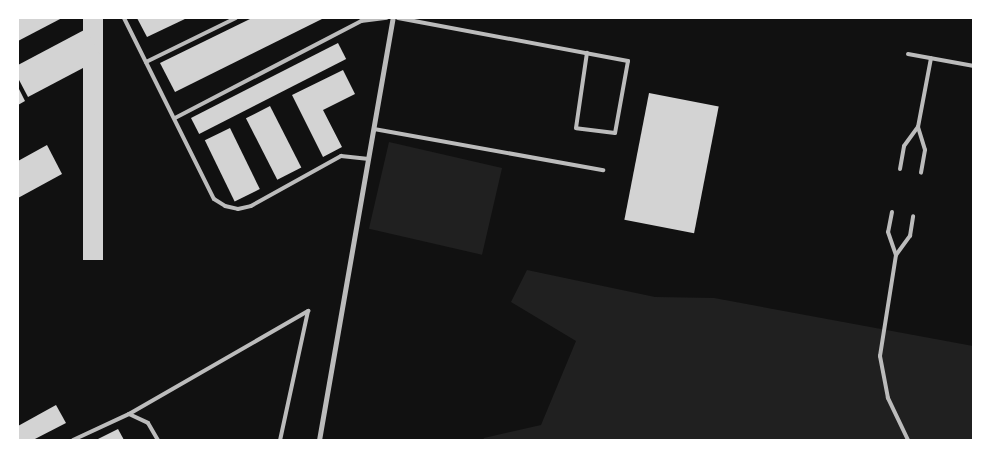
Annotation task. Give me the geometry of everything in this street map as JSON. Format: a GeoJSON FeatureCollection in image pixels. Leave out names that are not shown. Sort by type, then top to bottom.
{"type":"FeatureCollection","features":[{"type":"Feature","properties":{"kind":"street"},"geometry":{"type":"LineString","coordinates":[[319,440],[394,18]]}},
{"type":"Feature","properties":{"kind":"lane"},"geometry":{"type":"LineString","coordinates":[[124,18],[214,199],[238,209],[252,206],[341,156],[369,159]]}},
{"type":"Feature","properties":{"kind":"lane"},"geometry":{"type":"LineString","coordinates":[[146,62],[236,18]]}},
{"type":"Feature","properties":{"kind":"lane"},"geometry":{"type":"LineString","coordinates":[[174,118],[361,20],[386,18]]}},
{"type":"Feature","properties":{"kind":"lane"},"geometry":{"type":"LineString","coordinates":[[398,18],[587,53],[628,61],[615,133],[576,128],[587,53]]}},
{"type":"Feature","properties":{"kind":"lane"},"geometry":{"type":"LineString","coordinates":[[908,54],[974,66]]}},
{"type":"Feature","properties":{"kind":"lane"},"geometry":{"type":"LineString","coordinates":[[900,169],[904,146],[918,127],[932,58]]}},
{"type":"Feature","properties":{"kind":"lane"},"geometry":{"type":"LineString","coordinates":[[918,127],[925,150],[921,173]]}},
{"type":"Feature","properties":{"kind":"lane"},"geometry":{"type":"LineString","coordinates":[[374,129],[603,170]]}},
{"type":"Feature","properties":{"kind":"lane"},"geometry":{"type":"LineString","coordinates":[[892,212],[888,232],[896,255]]}},
{"type":"Feature","properties":{"kind":"lane"},"geometry":{"type":"LineString","coordinates":[[908,440],[888,398],[880,356],[896,255],[910,236],[913,216]]}},
{"type":"Feature","properties":{"kind":"lane"},"geometry":{"type":"LineString","coordinates":[[73,440],[129,414],[308,311],[280,440]]}},
{"type":"Feature","properties":{"kind":"lane"},"geometry":{"type":"LineString","coordinates":[[129,414],[148,423],[158,440]]}},
{"type":"Feature","properties":{"kind":"shaded area"},"geometry":{"type":"Polygon","coordinates":[[[389,142],[502,168],[482,255],[369,229],[389,142]]]}},
{"type":"Feature","properties":{"kind":"shaded area"},"geometry":{"type":"Polygon","coordinates":[[[527,270],[655,297],[714,298],[973,346],[973,440],[483,440],[484,438],[541,425],[576,341],[511,302],[527,270]]]}},
{"type":"Feature","properties":{"kind":"building"},"geometry":{"type":"Polygon","coordinates":[[[18,18],[62,18],[18,41],[18,18]]]}},
{"type":"Feature","properties":{"kind":"building"},"geometry":{"type":"Polygon","coordinates":[[[83,18],[103,18],[103,260],[83,260],[83,18]]]}},
{"type":"Feature","properties":{"kind":"building"},"geometry":{"type":"Polygon","coordinates":[[[137,18],[187,18],[147,37],[137,18]]]}},
{"type":"Feature","properties":{"kind":"building"},"geometry":{"type":"Polygon","coordinates":[[[252,18],[324,18],[175,92],[160,63],[252,18]]]}},
{"type":"Feature","properties":{"kind":"building"},"geometry":{"type":"Polygon","coordinates":[[[86,29],[102,58],[28,97],[18,78],[18,65],[86,29]]]}},
{"type":"Feature","properties":{"kind":"building"},"geometry":{"type":"Polygon","coordinates":[[[338,43],[346,59],[199,134],[191,118],[338,43]]]}},
{"type":"Feature","properties":{"kind":"building"},"geometry":{"type":"Polygon","coordinates":[[[343,70],[355,94],[323,110],[342,147],[323,157],[292,95],[343,70]]]}},
{"type":"Feature","properties":{"kind":"building"},"geometry":{"type":"Polygon","coordinates":[[[18,87],[25,101],[18,105],[18,87]]]}},
{"type":"Feature","properties":{"kind":"building"},"geometry":{"type":"Polygon","coordinates":[[[649,93],[719,107],[694,233],[624,220],[649,93]]]}},
{"type":"Feature","properties":{"kind":"building"},"geometry":{"type":"Polygon","coordinates":[[[270,106],[301,167],[277,180],[246,118],[270,106]]]}},
{"type":"Feature","properties":{"kind":"building"},"geometry":{"type":"Polygon","coordinates":[[[230,128],[260,189],[235,201],[205,140],[230,128]]]}},
{"type":"Feature","properties":{"kind":"building"},"geometry":{"type":"Polygon","coordinates":[[[47,145],[62,174],[18,198],[18,161],[47,145]]]}},
{"type":"Feature","properties":{"kind":"building"},"geometry":{"type":"Polygon","coordinates":[[[56,405],[66,423],[33,440],[18,440],[18,426],[56,405]]]}},
{"type":"Feature","properties":{"kind":"building"},"geometry":{"type":"Polygon","coordinates":[[[118,429],[124,440],[96,440],[118,429]]]}}]}
